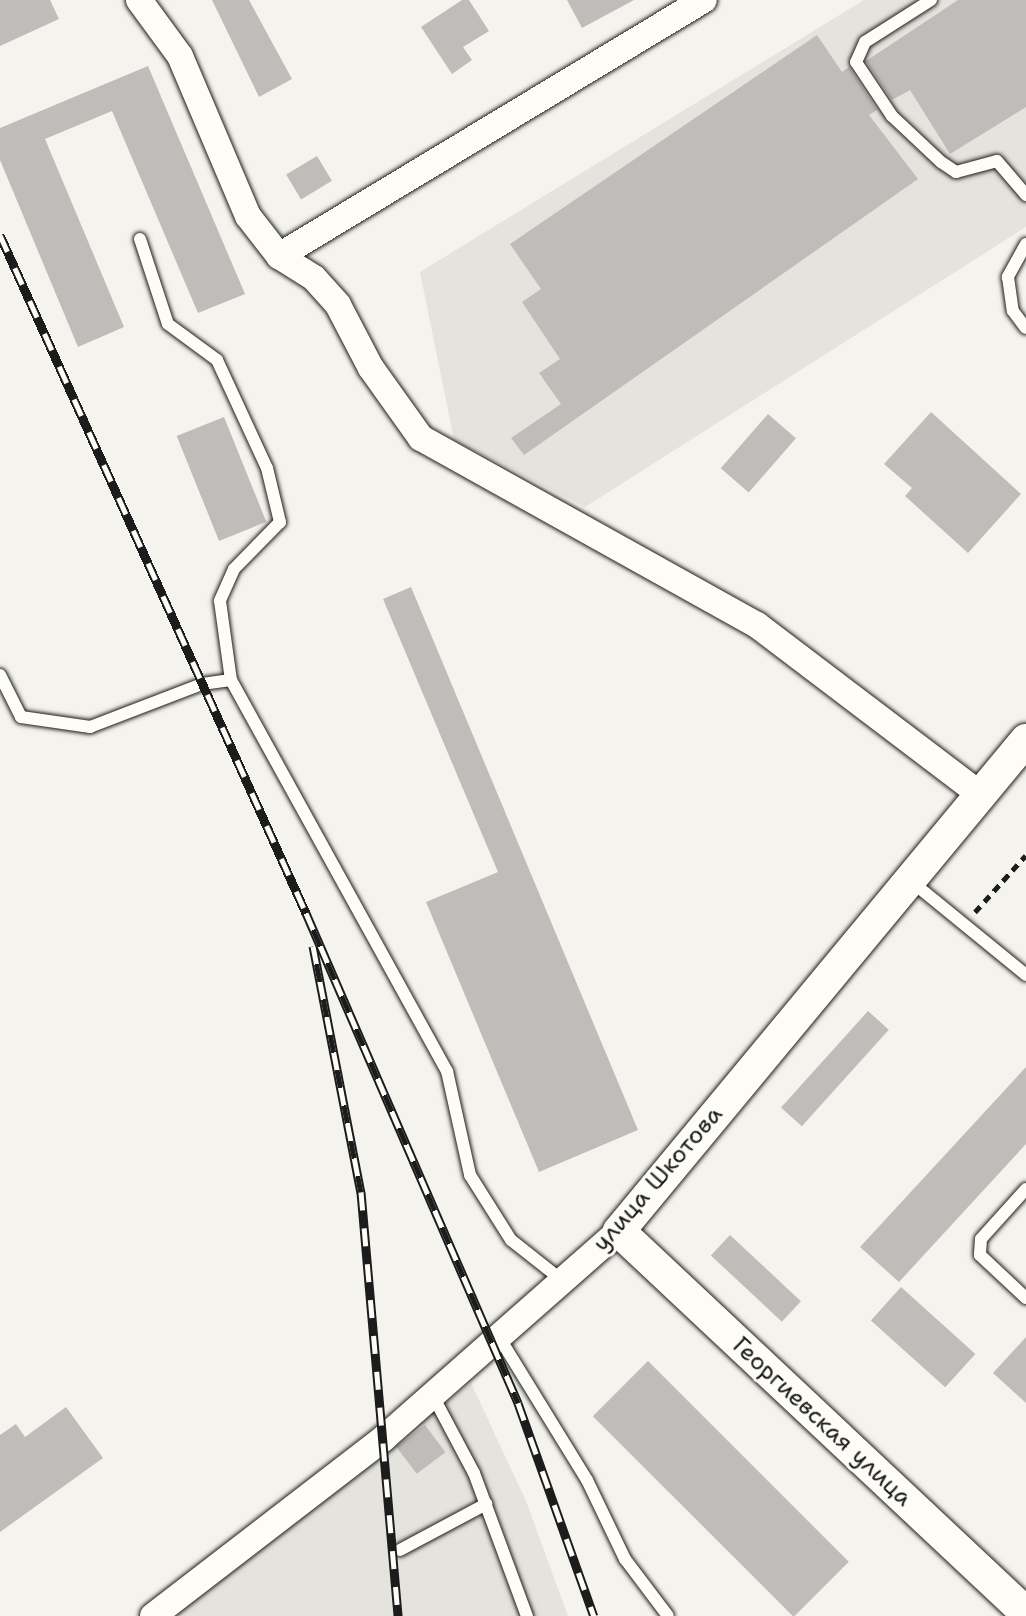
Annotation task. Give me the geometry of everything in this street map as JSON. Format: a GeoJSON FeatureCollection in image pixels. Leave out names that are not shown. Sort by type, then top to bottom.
{"type":"FeatureCollection","features":[{"type":"Feature","properties":{"kind":"street"},"geometry":{"type":"LineString","coordinates":[[139,0],[180,56],[248,216],[279,256],[314,278],[338,305],[371,368],[421,438],[757,625],[980,794]]}},
{"type":"Feature","properties":{"kind":"street"},"geometry":{"type":"LineString","coordinates":[[279,256],[704,0]]}},
{"type":"Feature","properties":{"kind":"street","name":"улица Шкотова"},"geometry":{"type":"LineString","coordinates":[[153,1616],[433,1396],[619,1231],[1026,740]]}},
{"type":"Feature","properties":{"kind":"street","name":"Георгиевская улица"},"geometry":{"type":"LineString","coordinates":[[619,1231],[1026,1613]]}},
{"type":"Feature","properties":{"kind":"lane"},"geometry":{"type":"LineString","coordinates":[[931,0],[865,42],[856,62],[892,116],[941,162],[956,172],[997,161],[1026,195]]}},
{"type":"Feature","properties":{"kind":"lane"},"geometry":{"type":"LineString","coordinates":[[140,239],[168,324],[217,360],[267,468],[280,522],[234,569],[220,601],[231,680],[447,1071],[470,1175],[511,1240],[563,1281]]}},
{"type":"Feature","properties":{"kind":"lane"},"geometry":{"type":"LineString","coordinates":[[1026,244],[1008,277],[1013,311],[1026,328]]}},
{"type":"Feature","properties":{"kind":"lane"},"geometry":{"type":"LineString","coordinates":[[0,675],[21,717],[90,727],[202,684],[231,680]]}},
{"type":"Feature","properties":{"kind":"lane"},"geometry":{"type":"LineString","coordinates":[[909,880],[1026,975]]}},
{"type":"Feature","properties":{"kind":"lane"},"geometry":{"type":"LineString","coordinates":[[1026,1189],[981,1239],[980,1255],[1026,1298]]}},
{"type":"Feature","properties":{"kind":"lane"},"geometry":{"type":"LineString","coordinates":[[499,1337],[587,1480],[625,1559],[668,1616]]}},
{"type":"Feature","properties":{"kind":"lane"},"geometry":{"type":"LineString","coordinates":[[433,1396],[486,1504],[527,1616]]}},
{"type":"Feature","properties":{"kind":"lane"},"geometry":{"type":"LineString","coordinates":[[400,1550],[486,1504]]}},
{"type":"Feature","properties":{"kind":"path"},"geometry":{"type":"LineString","coordinates":[[964,925],[1026,855]]}},
{"type":"Feature","properties":{"kind":"shaded area"},"geometry":{"type":"Polygon","coordinates":[[[864,0],[1026,0],[1026,227],[585,507],[454,440],[420,272],[864,0]]]}},
{"type":"Feature","properties":{"kind":"shaded area"},"geometry":{"type":"Polygon","coordinates":[[[471,1383],[526,1501],[568,1616],[171,1616],[471,1383]]]}},
{"type":"Feature","properties":{"kind":"building"},"geometry":{"type":"Polygon","coordinates":[[[0,0],[50,0],[59,19],[0,46],[0,0]]]}},
{"type":"Feature","properties":{"kind":"building"},"geometry":{"type":"Polygon","coordinates":[[[212,0],[249,0],[292,79],[259,97],[212,0]]]}},
{"type":"Feature","properties":{"kind":"building"},"geometry":{"type":"Polygon","coordinates":[[[462,0],[469,0],[489,31],[463,47],[472,60],[452,74],[421,27],[462,0]]]}},
{"type":"Feature","properties":{"kind":"building"},"geometry":{"type":"Polygon","coordinates":[[[567,0],[634,0],[582,28],[567,0]]]}},
{"type":"Feature","properties":{"kind":"building"},"geometry":{"type":"Polygon","coordinates":[[[958,0],[1026,0],[1026,107],[950,154],[910,90],[892,100],[866,61],[958,0]]]}},
{"type":"Feature","properties":{"kind":"building"},"geometry":{"type":"Polygon","coordinates":[[[817,35],[842,72],[849,67],[877,110],[869,115],[918,179],[524,455],[511,438],[561,404],[539,373],[560,359],[522,302],[541,289],[510,244],[817,35]]]}},
{"type":"Feature","properties":{"kind":"building"},"geometry":{"type":"Polygon","coordinates":[[[148,66],[245,294],[198,313],[112,111],[45,139],[124,327],[78,347],[0,160],[0,128],[148,66]]]}},
{"type":"Feature","properties":{"kind":"building"},"geometry":{"type":"Polygon","coordinates":[[[317,156],[332,181],[301,199],[286,175],[317,156]]]}},
{"type":"Feature","properties":{"kind":"building"},"geometry":{"type":"Polygon","coordinates":[[[931,412],[1021,494],[968,553],[905,496],[912,488],[884,464],[931,412]]]}},
{"type":"Feature","properties":{"kind":"building"},"geometry":{"type":"Polygon","coordinates":[[[768,414],[796,438],[749,493],[721,468],[768,414]]]}},
{"type":"Feature","properties":{"kind":"building"},"geometry":{"type":"Polygon","coordinates":[[[224,417],[266,522],[219,541],[177,436],[224,417]]]}},
{"type":"Feature","properties":{"kind":"building"},"geometry":{"type":"Polygon","coordinates":[[[411,587],[638,1130],[539,1172],[426,902],[498,872],[383,599],[411,587]]]}},
{"type":"Feature","properties":{"kind":"building"},"geometry":{"type":"Polygon","coordinates":[[[868,1011],[889,1030],[802,1126],[781,1108],[868,1011]]]}},
{"type":"Feature","properties":{"kind":"building"},"geometry":{"type":"Polygon","coordinates":[[[1026,1067],[1026,1144],[899,1282],[860,1247],[1026,1067]]]}},
{"type":"Feature","properties":{"kind":"building"},"geometry":{"type":"Polygon","coordinates":[[[730,1235],[801,1301],[782,1322],[711,1255],[730,1235]]]}},
{"type":"Feature","properties":{"kind":"building"},"geometry":{"type":"Polygon","coordinates":[[[901,1287],[975,1354],[945,1387],[871,1320],[901,1287]]]}},
{"type":"Feature","properties":{"kind":"building"},"geometry":{"type":"Polygon","coordinates":[[[1026,1337],[1026,1403],[993,1373],[1026,1337]]]}},
{"type":"Feature","properties":{"kind":"building"},"geometry":{"type":"Polygon","coordinates":[[[648,1361],[849,1562],[793,1616],[593,1416],[648,1361]]]}},
{"type":"Feature","properties":{"kind":"building"},"geometry":{"type":"Polygon","coordinates":[[[66,1407],[103,1458],[0,1532],[0,1435],[16,1424],[25,1437],[66,1407]]]}},
{"type":"Feature","properties":{"kind":"building"},"geometry":{"type":"Polygon","coordinates":[[[425,1425],[445,1452],[417,1474],[396,1447],[425,1425]]]}},
{"type":"Feature","properties":{"kind":"railway"},"geometry":{"type":"LineString","coordinates":[[0,235],[306,913],[518,1403],[594,1616]]}},
{"type":"Feature","properties":{"kind":"railway"},"geometry":{"type":"LineString","coordinates":[[313,946],[361,1192],[398,1616]]}}]}
